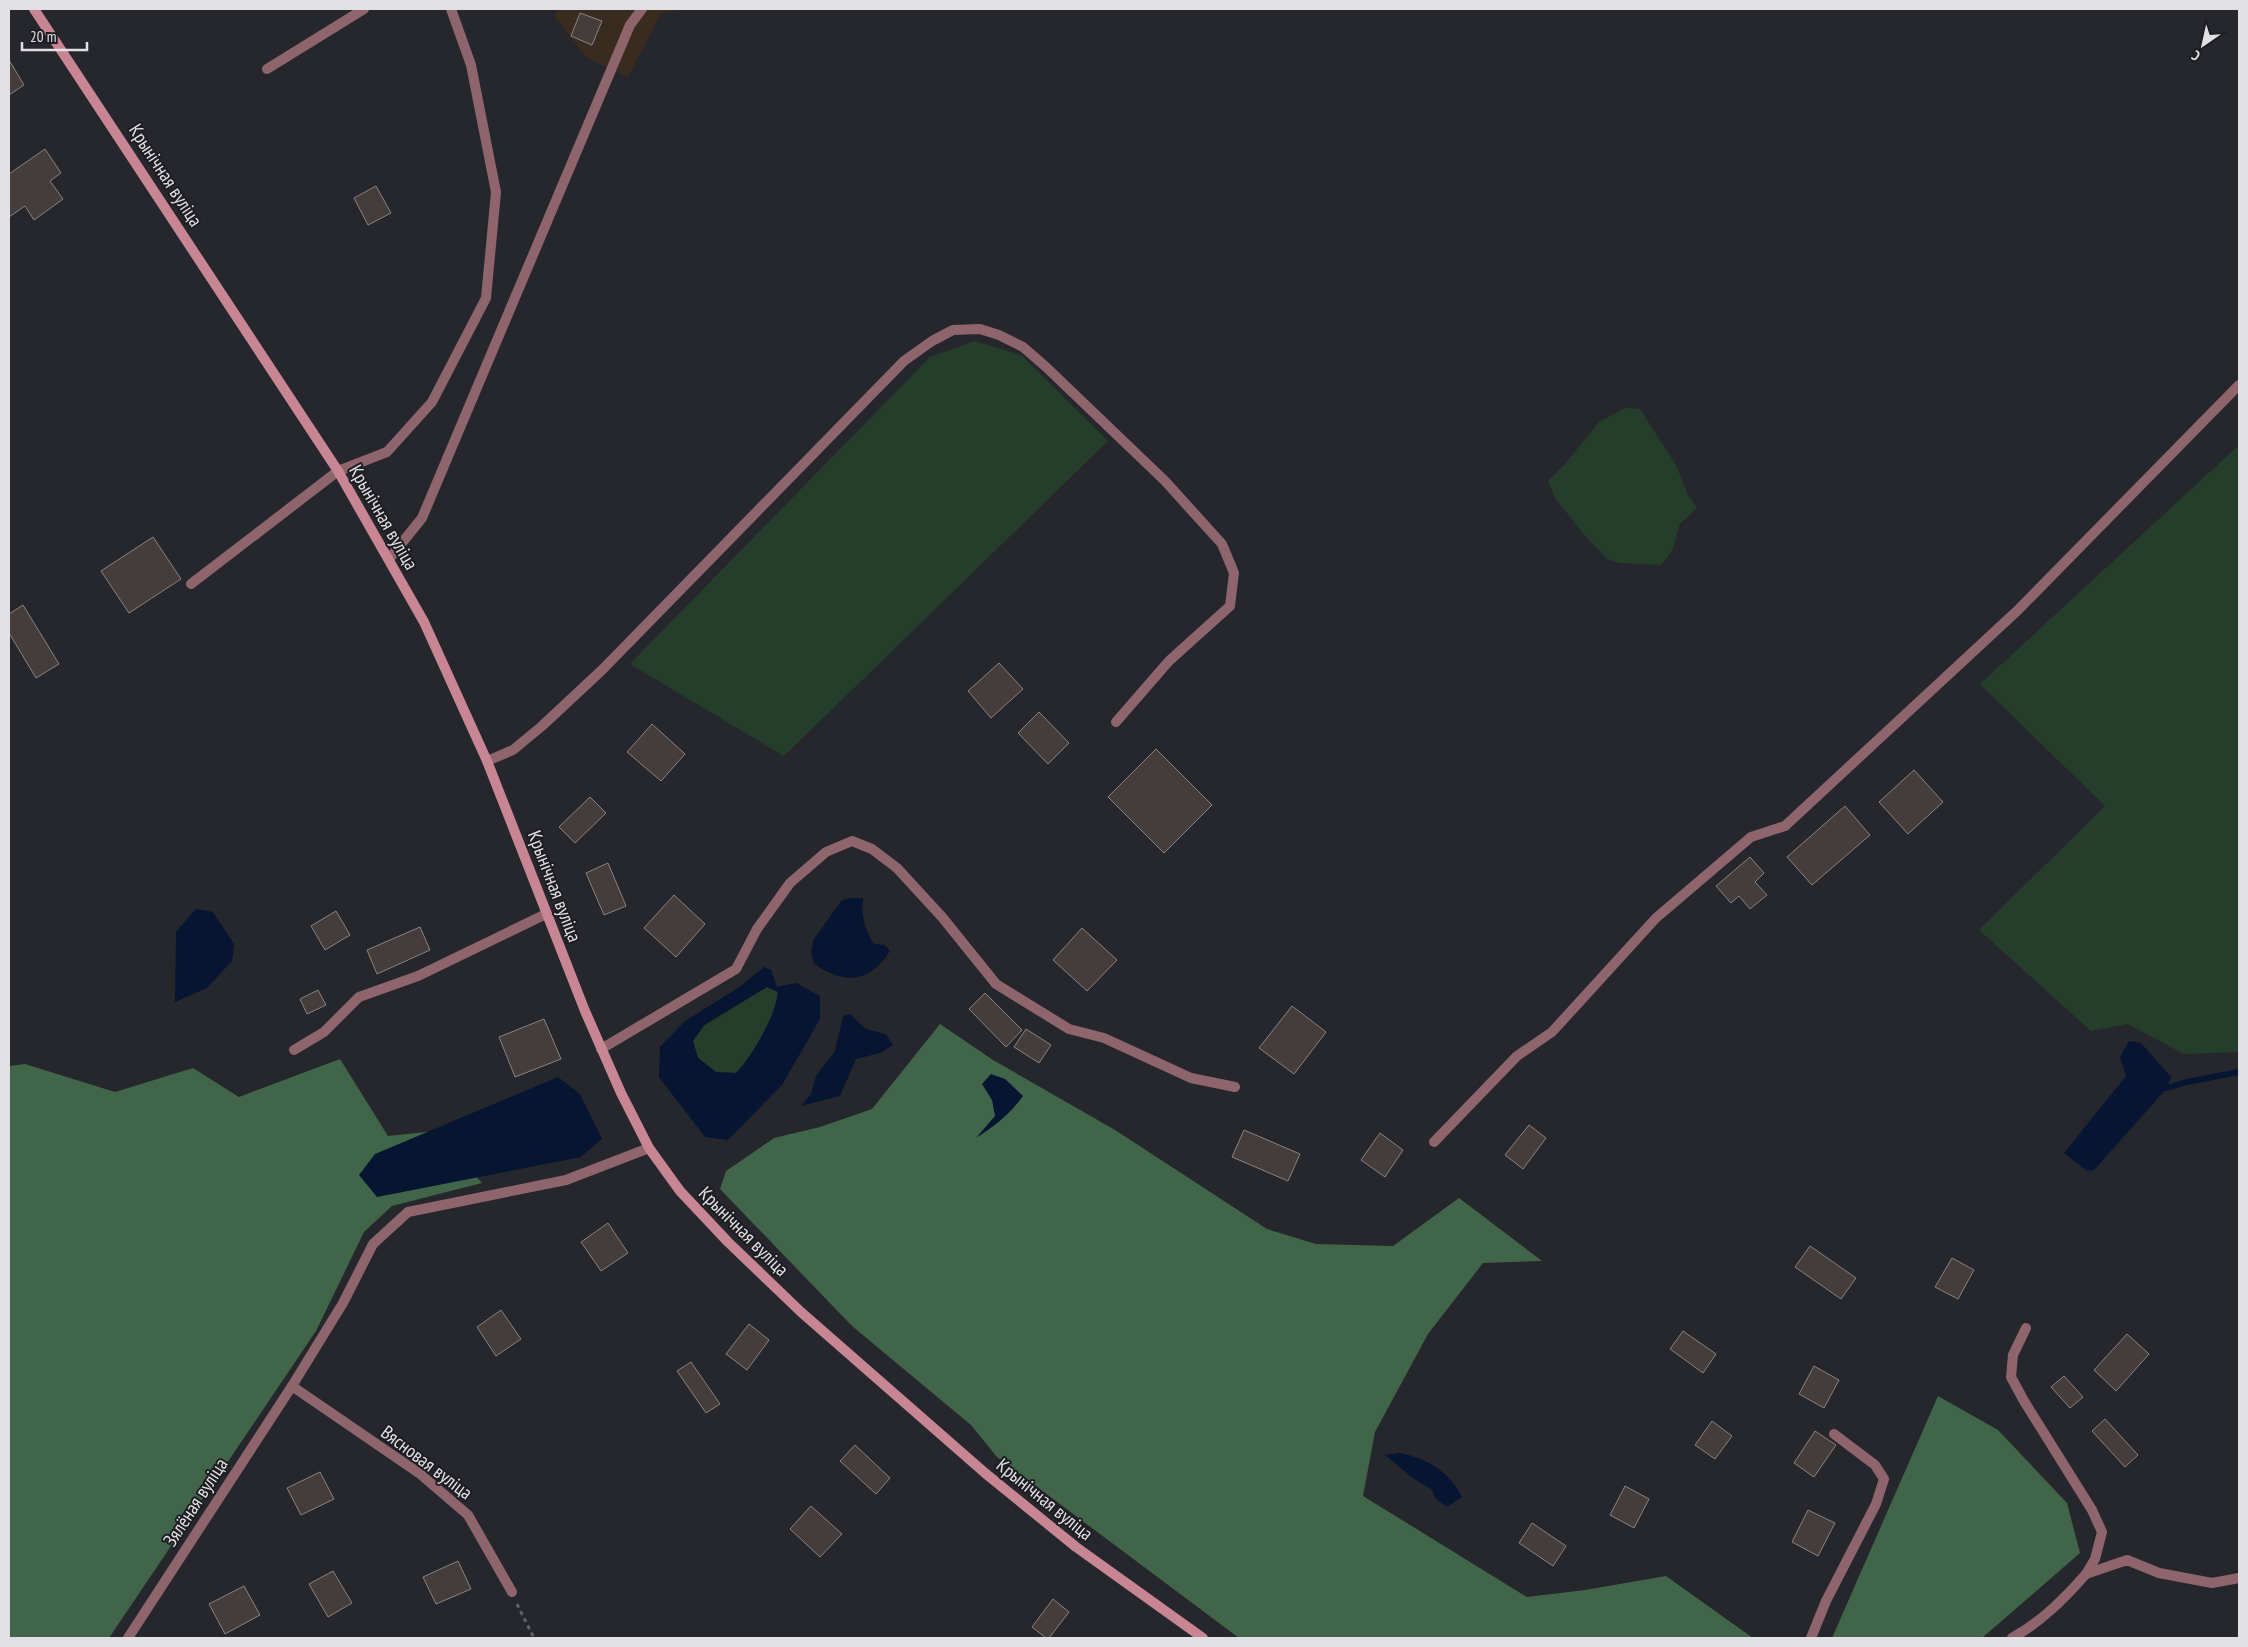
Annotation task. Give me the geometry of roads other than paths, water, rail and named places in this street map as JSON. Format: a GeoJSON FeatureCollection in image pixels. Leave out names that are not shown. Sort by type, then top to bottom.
{"type":"FeatureCollection","features":[{"type":"Feature","properties":{"kind":"street","name":"Крынічная вуліца"},"geometry":{"type":"LineString","coordinates":[[34,9],[338,471],[424,622],[487,762],[601,1049],[620,1093],[649,1148],[680,1191],[728,1242],[801,1312],[985,1473],[1076,1548],[1203,1638]]}},
{"type":"Feature","properties":{"kind":"street"},"geometry":{"type":"LineString","coordinates":[[266,69],[364,9]]}},
{"type":"Feature","properties":{"kind":"street"},"geometry":{"type":"LineString","coordinates":[[191,584],[338,471],[387,452],[432,402],[486,298],[496,192],[471,65],[451,9]]}},
{"type":"Feature","properties":{"kind":"street"},"geometry":{"type":"LineString","coordinates":[[389,559],[422,518],[630,25],[642,9]]}},
{"type":"Feature","properties":{"kind":"street"},"geometry":{"type":"LineString","coordinates":[[487,762],[513,750],[595,676],[904,361],[932,341],[952,330],[980,329],[999,335],[1023,347],[1165,480],[1222,544],[1234,573],[1230,606],[1169,661],[1116,722]]}},
{"type":"Feature","properties":{"kind":"street"},"geometry":{"type":"LineString","coordinates":[[1434,1142],[1517,1056],[1552,1032],[1656,918],[1752,837],[1785,826],[2011,617],[2239,385]]}},
{"type":"Feature","properties":{"kind":"street"},"geometry":{"type":"LineString","coordinates":[[601,1049],[736,969],[757,929],[790,883],[826,852],[852,841],[872,849],[897,868],[942,918],[996,984],[1069,1029],[1104,1038],[1191,1078],[1235,1087]]}},
{"type":"Feature","properties":{"kind":"street"},"geometry":{"type":"LineString","coordinates":[[294,1050],[324,1032],[359,997],[418,976],[546,914]]}},
{"type":"Feature","properties":{"kind":"street","name":"Зялёная вуліца"},"geometry":{"type":"LineString","coordinates":[[128,1638],[292,1386],[343,1303],[373,1244],[408,1212],[566,1180],[649,1148]]}},
{"type":"Feature","properties":{"kind":"street"},"geometry":{"type":"LineString","coordinates":[[2012,1638],[2026,1630],[2064,1600],[2086,1574],[2095,1559],[2102,1532],[2092,1510],[2011,1377],[2013,1354],[2026,1328]]}},
{"type":"Feature","properties":{"kind":"street","name":"Вясновая вуліца"},"geometry":{"type":"LineString","coordinates":[[292,1386],[419,1473],[468,1515],[512,1592]]}},
{"type":"Feature","properties":{"kind":"street"},"geometry":{"type":"LineString","coordinates":[[1812,1638],[1826,1601],[1876,1504],[1884,1479],[1875,1465],[1834,1434]]}},
{"type":"Feature","properties":{"kind":"street"},"geometry":{"type":"LineString","coordinates":[[2086,1574],[2127,1560],[2159,1573],[2212,1582],[2239,1578]]}},
{"type":"Feature","properties":{"kind":"water"},"geometry":{"type":"Polygon","coordinates":[[[863,898],[862,911],[864,922],[874,944],[885,945],[890,951],[882,962],[865,975],[846,977],[825,971],[814,964],[811,952],[814,939],[842,900],[863,898]]]}},
{"type":"Feature","properties":{"kind":"water"},"geometry":{"type":"Polygon","coordinates":[[[196,909],[213,912],[234,944],[232,961],[207,988],[175,1002],[176,932],[196,909]]]}},
{"type":"Feature","properties":{"kind":"water"},"geometry":{"type":"Polygon","coordinates":[[[764,967],[771,970],[777,987],[796,983],[820,996],[820,1019],[782,1085],[728,1140],[705,1137],[659,1077],[660,1047],[685,1021],[738,988],[764,967]],[[767,987],[704,1025],[693,1041],[698,1058],[716,1072],[736,1073],[749,1057],[768,1024],[778,992],[767,987]]]}},
{"type":"Feature","properties":{"kind":"water"},"geometry":{"type":"Polygon","coordinates":[[[850,1014],[866,1029],[886,1034],[893,1045],[880,1053],[856,1059],[840,1096],[801,1106],[811,1094],[816,1076],[835,1051],[843,1016],[850,1014]]]}},
{"type":"Feature","properties":{"kind":"water"},"geometry":{"type":"Polygon","coordinates":[[[2129,1041],[2141,1043],[2171,1077],[2167,1088],[2094,1170],[2087,1171],[2064,1153],[2126,1076],[2120,1057],[2129,1041]]]}},
{"type":"Feature","properties":{"kind":"water"},"geometry":{"type":"Polygon","coordinates":[[[991,1074],[1005,1079],[1023,1096],[1002,1119],[976,1138],[995,1116],[992,1100],[982,1084],[991,1074]]]}},
{"type":"Feature","properties":{"kind":"water"},"geometry":{"type":"Polygon","coordinates":[[[558,1077],[580,1094],[602,1139],[581,1157],[377,1197],[359,1175],[375,1154],[558,1077]]]}},
{"type":"Feature","properties":{"kind":"water"},"geometry":{"type":"Polygon","coordinates":[[[1399,1453],[1419,1458],[1436,1467],[1451,1480],[1462,1497],[1447,1507],[1436,1499],[1431,1489],[1414,1479],[1385,1455],[1399,1453]]]}},
{"type":"Feature","properties":{"kind":"waterway"},"geometry":{"type":"LineString","coordinates":[[2167,1088],[2187,1082],[2239,1072]]}}]}
